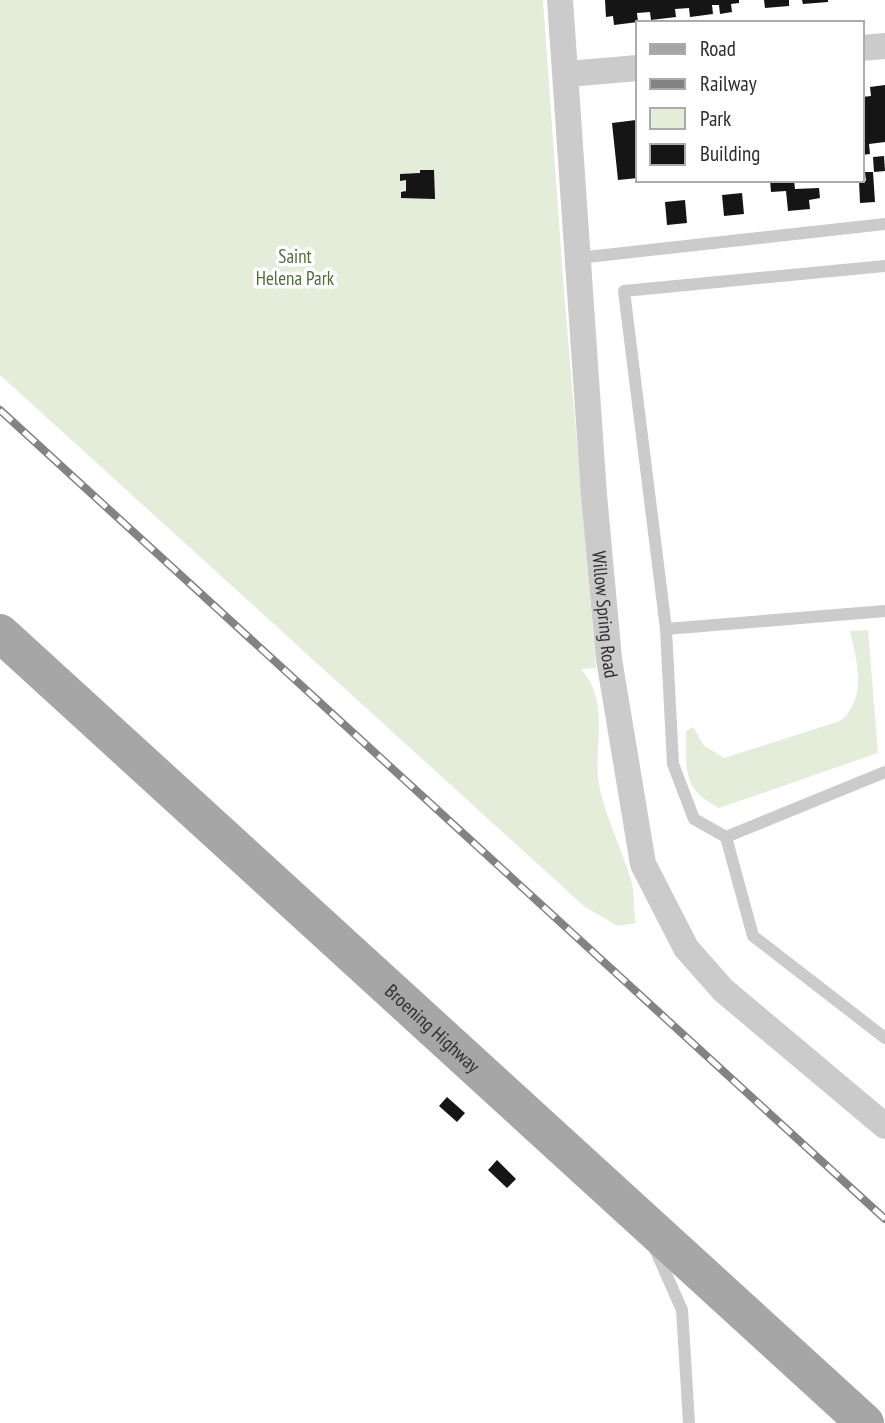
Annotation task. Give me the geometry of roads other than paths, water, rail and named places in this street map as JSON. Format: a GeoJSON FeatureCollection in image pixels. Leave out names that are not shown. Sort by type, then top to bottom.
{"type":"FeatureCollection","features":[{"type":"Feature","properties":{"kind":"main road","name":"Broening Highway"},"geometry":{"type":"LineString","coordinates":[[0,633],[865,1423]]}},
{"type":"Feature","properties":{"kind":"street","name":"Willow Spring Road"},"geometry":{"type":"LineString","coordinates":[[560,0],[568,74],[594,495],[609,659],[643,864],[686,948],[723,990],[885,1126]]}},
{"type":"Feature","properties":{"kind":"street"},"geometry":{"type":"LineString","coordinates":[[864,48],[885,46]]}},
{"type":"Feature","properties":{"kind":"street"},"geometry":{"type":"LineString","coordinates":[[568,74],[636,68]]}},
{"type":"Feature","properties":{"kind":"lane"},"geometry":{"type":"LineString","coordinates":[[578,258],[885,224]]}},
{"type":"Feature","properties":{"kind":"lane"},"geometry":{"type":"LineString","coordinates":[[885,266],[624,291],[666,629],[673,764],[694,819],[726,837],[753,936],[885,1038]]}},
{"type":"Feature","properties":{"kind":"lane"},"geometry":{"type":"LineString","coordinates":[[666,629],[885,611]]}},
{"type":"Feature","properties":{"kind":"lane"},"geometry":{"type":"LineString","coordinates":[[726,837],[885,772]]}},
{"type":"Feature","properties":{"kind":"lane"},"geometry":{"type":"LineString","coordinates":[[644,1223],[682,1310],[689,1423]]}},
{"type":"Feature","properties":{"kind":"railway"},"geometry":{"type":"LineString","coordinates":[[0,410],[885,1219]]}},
{"type":"Feature","properties":{"kind":"park label","name":"Saint Helena Park"},"geometry":{"type":"Point","coordinates":[295,267]}}]}
